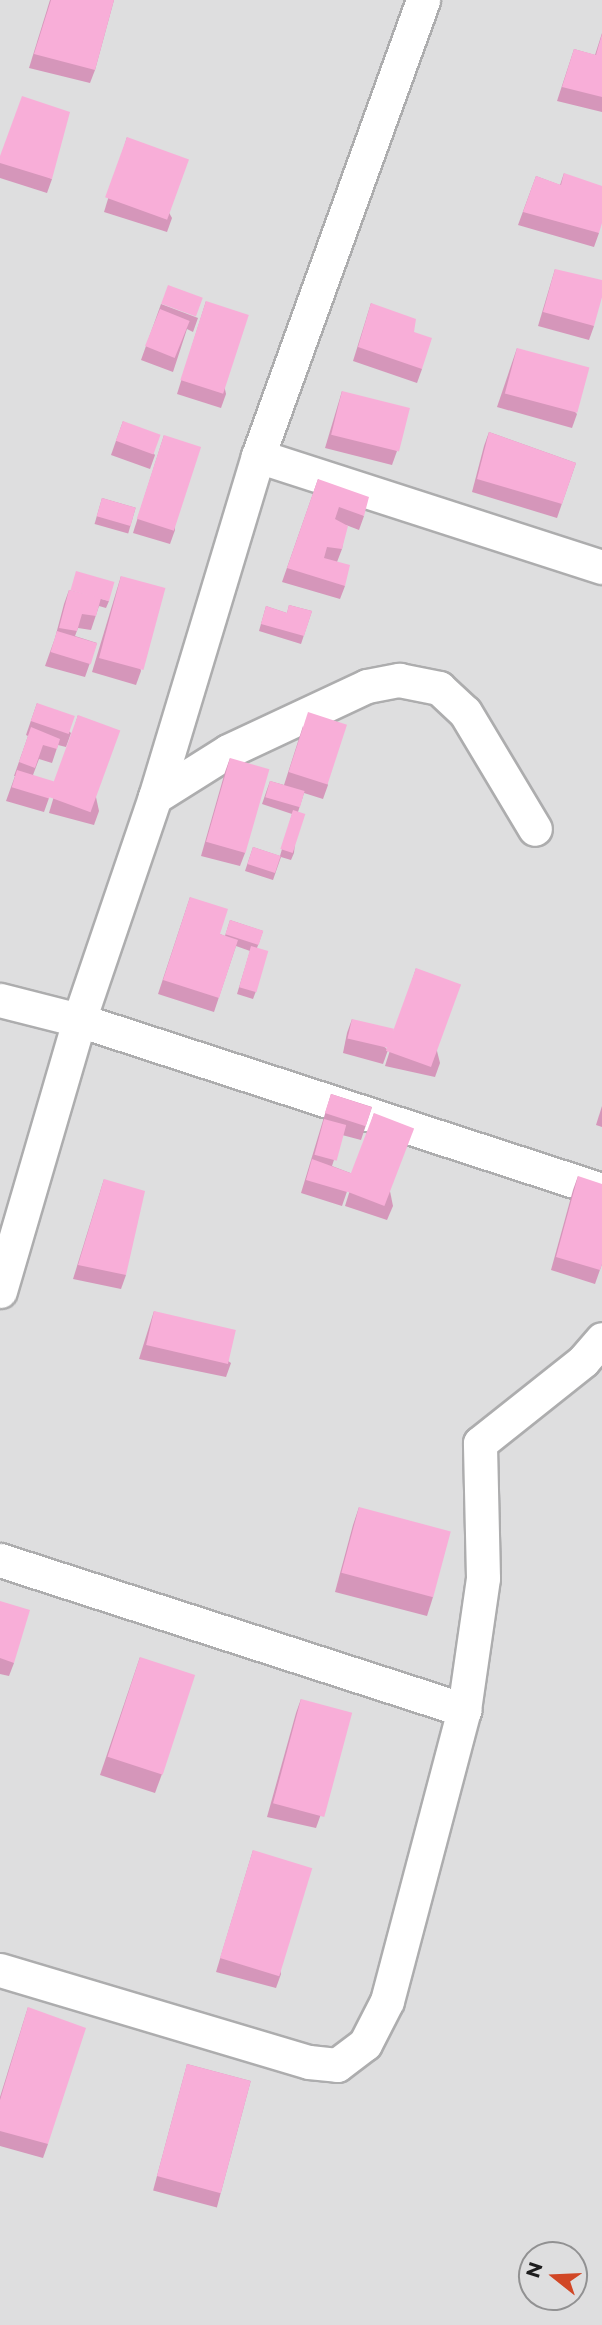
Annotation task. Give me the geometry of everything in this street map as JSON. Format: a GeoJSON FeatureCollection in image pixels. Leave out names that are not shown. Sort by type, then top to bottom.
{"type":"FeatureCollection","features":[{"type":"Feature","properties":{"kind":"street"},"geometry":{"type":"LineString","coordinates":[[0,1290],[79,1020],[155,797],[258,456],[423,0]]}},
{"type":"Feature","properties":{"kind":"street"},"geometry":{"type":"LineString","coordinates":[[258,456],[602,567]]}},
{"type":"Feature","properties":{"kind":"street"},"geometry":{"type":"LineString","coordinates":[[155,797],[228,751],[368,686],[399,680],[439,688],[465,712],[535,829]]}},
{"type":"Feature","properties":{"kind":"street"},"geometry":{"type":"LineString","coordinates":[[0,1000],[79,1020],[602,1190]]}},
{"type":"Feature","properties":{"kind":"street"},"geometry":{"type":"LineString","coordinates":[[0,1970],[309,2062],[337,2065],[365,2043],[387,2001],[464,1710],[483,1578],[480,1443],[583,1361],[602,1339]]}},
{"type":"Feature","properties":{"kind":"street"},"geometry":{"type":"LineString","coordinates":[[0,1560],[464,1710]]}},
{"type":"Feature","properties":{"kind":"building"},"geometry":{"type":"Polygon","coordinates":[[[51,0],[114,0],[95,70],[34,54],[51,0]]]}},
{"type":"Feature","properties":{"kind":"building"},"geometry":{"type":"Polygon","coordinates":[[[602,34],[602,97],[562,87],[574,49],[596,55],[602,34]]]}},
{"type":"Feature","properties":{"kind":"building"},"geometry":{"type":"Polygon","coordinates":[[[22,96],[70,112],[52,179],[0,163],[0,156],[22,96]]]}},
{"type":"Feature","properties":{"kind":"building"},"geometry":{"type":"Polygon","coordinates":[[[127,137],[189,160],[167,220],[105,197],[127,137]]]}},
{"type":"Feature","properties":{"kind":"building"},"geometry":{"type":"Polygon","coordinates":[[[564,173],[602,186],[602,223],[599,233],[523,212],[536,176],[561,185],[564,173]]]}},
{"type":"Feature","properties":{"kind":"building"},"geometry":{"type":"Polygon","coordinates":[[[555,269],[602,280],[602,297],[594,326],[543,312],[555,269]]]}},
{"type":"Feature","properties":{"kind":"building"},"geometry":{"type":"Polygon","coordinates":[[[168,285],[203,298],[196,316],[161,304],[168,285]]]}},
{"type":"Feature","properties":{"kind":"building"},"geometry":{"type":"Polygon","coordinates":[[[206,301],[249,315],[223,394],[180,380],[206,301]]]}},
{"type":"Feature","properties":{"kind":"building"},"geometry":{"type":"Polygon","coordinates":[[[371,303],[416,319],[414,332],[432,338],[422,369],[358,347],[371,303]]]}},
{"type":"Feature","properties":{"kind":"building"},"geometry":{"type":"Polygon","coordinates":[[[160,309],[190,321],[175,358],[145,346],[160,309]]]}},
{"type":"Feature","properties":{"kind":"building"},"geometry":{"type":"Polygon","coordinates":[[[517,348],[589,367],[577,413],[505,393],[517,348]]]}},
{"type":"Feature","properties":{"kind":"building"},"geometry":{"type":"Polygon","coordinates":[[[342,391],[410,408],[399,452],[331,435],[342,391]]]}},
{"type":"Feature","properties":{"kind":"building"},"geometry":{"type":"Polygon","coordinates":[[[123,421],[161,435],[153,454],[116,441],[123,421]]]}},
{"type":"Feature","properties":{"kind":"building"},"geometry":{"type":"Polygon","coordinates":[[[489,432],[576,463],[562,504],[477,479],[489,432]]]}},
{"type":"Feature","properties":{"kind":"building"},"geometry":{"type":"Polygon","coordinates":[[[164,435],[201,447],[174,531],[137,519],[164,435]]]}},
{"type":"Feature","properties":{"kind":"building"},"geometry":{"type":"Polygon","coordinates":[[[318,479],[369,497],[364,516],[339,507],[335,519],[348,526],[342,549],[327,547],[324,558],[350,565],[345,586],[287,568],[318,479]]]}},
{"type":"Feature","properties":{"kind":"building"},"geometry":{"type":"Polygon","coordinates":[[[102,498],[136,508],[130,526],[97,516],[102,498]]]}},
{"type":"Feature","properties":{"kind":"building"},"geometry":{"type":"Polygon","coordinates":[[[76,571],[114,582],[109,601],[70,590],[76,571]]]}},
{"type":"Feature","properties":{"kind":"building"},"geometry":{"type":"Polygon","coordinates":[[[121,576],[165,588],[143,670],[99,658],[121,576]]]}},
{"type":"Feature","properties":{"kind":"building"},"geometry":{"type":"Polygon","coordinates":[[[69,590],[101,598],[96,616],[82,614],[77,631],[59,628],[69,590]]]}},
{"type":"Feature","properties":{"kind":"building"},"geometry":{"type":"Polygon","coordinates":[[[289,605],[312,611],[304,636],[261,624],[266,606],[287,613],[289,605]]]}},
{"type":"Feature","properties":{"kind":"building"},"geometry":{"type":"Polygon","coordinates":[[[57,631],[97,643],[91,664],[51,652],[57,631]]]}},
{"type":"Feature","properties":{"kind":"building"},"geometry":{"type":"Polygon","coordinates":[[[37,703],[75,716],[69,734],[31,721],[37,703]]]}},
{"type":"Feature","properties":{"kind":"building"},"geometry":{"type":"Polygon","coordinates":[[[308,712],[347,725],[328,785],[289,772],[308,712]]]}},
{"type":"Feature","properties":{"kind":"building"},"geometry":{"type":"Polygon","coordinates":[[[78,715],[120,730],[91,812],[48,797],[78,715]]]}},
{"type":"Feature","properties":{"kind":"building"},"geometry":{"type":"Polygon","coordinates":[[[31,727],[60,739],[57,749],[43,745],[35,768],[19,762],[31,727]]]}},
{"type":"Feature","properties":{"kind":"building"},"geometry":{"type":"Polygon","coordinates":[[[230,758],[269,769],[245,853],[206,842],[230,758]]]}},
{"type":"Feature","properties":{"kind":"building"},"geometry":{"type":"Polygon","coordinates":[[[17,770],[54,781],[49,799],[12,787],[17,770]]]}},
{"type":"Feature","properties":{"kind":"building"},"geometry":{"type":"Polygon","coordinates":[[[270,781],[305,791],[300,807],[265,797],[270,781]]]}},
{"type":"Feature","properties":{"kind":"building"},"geometry":{"type":"Polygon","coordinates":[[[293,810],[305,814],[293,853],[280,849],[293,810]]]}},
{"type":"Feature","properties":{"kind":"building"},"geometry":{"type":"Polygon","coordinates":[[[253,847],[281,856],[275,873],[247,864],[253,847]]]}},
{"type":"Feature","properties":{"kind":"building"},"geometry":{"type":"Polygon","coordinates":[[[190,897],[228,909],[220,934],[238,940],[219,998],[163,980],[190,897]]]}},
{"type":"Feature","properties":{"kind":"building"},"geometry":{"type":"Polygon","coordinates":[[[230,920],[263,931],[259,945],[225,934],[230,920]]]}},
{"type":"Feature","properties":{"kind":"building"},"geometry":{"type":"Polygon","coordinates":[[[251,946],[268,951],[256,992],[239,987],[251,946]]]}},
{"type":"Feature","properties":{"kind":"building"},"geometry":{"type":"Polygon","coordinates":[[[416,968],[461,984],[431,1067],[386,1051],[416,968]]]}},
{"type":"Feature","properties":{"kind":"building"},"geometry":{"type":"Polygon","coordinates":[[[352,1019],[394,1029],[389,1048],[348,1038],[352,1019]]]}},
{"type":"Feature","properties":{"kind":"building"},"geometry":{"type":"Polygon","coordinates":[[[331,1094],[372,1107],[366,1126],[325,1113],[331,1094]]]}},
{"type":"Feature","properties":{"kind":"building"},"geometry":{"type":"Polygon","coordinates":[[[374,1113],[414,1128],[384,1206],[344,1190],[374,1113]]]}},
{"type":"Feature","properties":{"kind":"building"},"geometry":{"type":"Polygon","coordinates":[[[324,1119],[346,1125],[337,1161],[314,1155],[324,1119]]]}},
{"type":"Feature","properties":{"kind":"building"},"geometry":{"type":"Polygon","coordinates":[[[312,1159],[353,1174],[347,1192],[306,1180],[312,1159]]]}},
{"type":"Feature","properties":{"kind":"building"},"geometry":{"type":"Polygon","coordinates":[[[578,1176],[602,1184],[600,1270],[556,1257],[578,1176]]]}},
{"type":"Feature","properties":{"kind":"building"},"geometry":{"type":"Polygon","coordinates":[[[104,1179],[145,1191],[126,1275],[78,1265],[104,1179]]]}},
{"type":"Feature","properties":{"kind":"building"},"geometry":{"type":"Polygon","coordinates":[[[154,1311],[236,1330],[228,1364],[146,1345],[154,1311]]]}},
{"type":"Feature","properties":{"kind":"building"},"geometry":{"type":"Polygon","coordinates":[[[359,1507],[451,1532],[433,1597],[341,1573],[359,1507]]]}},
{"type":"Feature","properties":{"kind":"building"},"geometry":{"type":"Polygon","coordinates":[[[0,1601],[30,1610],[14,1663],[0,1658],[0,1601]]]}},
{"type":"Feature","properties":{"kind":"building"},"geometry":{"type":"Polygon","coordinates":[[[140,1657],[195,1675],[163,1775],[108,1757],[140,1657]]]}},
{"type":"Feature","properties":{"kind":"building"},"geometry":{"type":"Polygon","coordinates":[[[301,1699],[352,1713],[324,1817],[273,1803],[301,1699]]]}},
{"type":"Feature","properties":{"kind":"building"},"geometry":{"type":"Polygon","coordinates":[[[253,1850],[312,1868],[279,1976],[220,1958],[253,1850]]]}},
{"type":"Feature","properties":{"kind":"building"},"geometry":{"type":"Polygon","coordinates":[[[28,2007],[86,2028],[48,2144],[0,2131],[0,2100],[28,2007]]]}},
{"type":"Feature","properties":{"kind":"building"},"geometry":{"type":"Polygon","coordinates":[[[187,2064],[251,2081],[221,2193],[157,2176],[187,2064]]]}}]}
